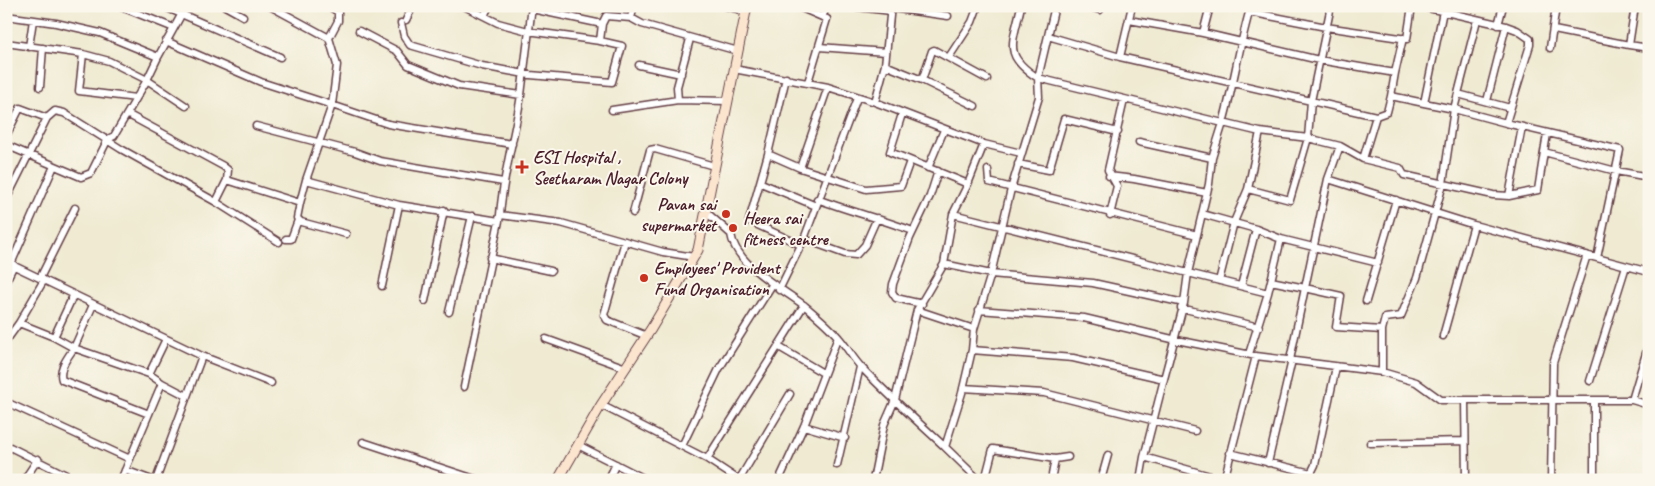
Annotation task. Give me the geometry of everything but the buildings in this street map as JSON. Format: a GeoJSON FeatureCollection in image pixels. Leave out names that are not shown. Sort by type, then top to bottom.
{"type":"FeatureCollection","features":[{"type":"Feature","properties":{"kind":"street"},"geometry":{"type":"LineString","coordinates":[[118,6],[174,28]]}},
{"type":"Feature","properties":{"kind":"street"},"geometry":{"type":"LineString","coordinates":[[163,6],[280,57]]}},
{"type":"Feature","properties":{"kind":"street"},"geometry":{"type":"LineString","coordinates":[[6,146],[81,177],[91,173],[108,140],[114,136],[147,80],[186,6]]}},
{"type":"Feature","properties":{"kind":"street"},"geometry":{"type":"LineString","coordinates":[[225,6],[243,16]]}},
{"type":"Feature","properties":{"kind":"street"},"geometry":{"type":"LineString","coordinates":[[270,6],[329,38]]}},
{"type":"Feature","properties":{"kind":"street"},"geometry":{"type":"LineString","coordinates":[[286,239],[292,239],[306,180],[332,105],[337,65],[329,38],[339,18],[338,12],[329,6]]}},
{"type":"Feature","properties":{"kind":"street"},"geometry":{"type":"LineString","coordinates":[[413,6],[404,22],[404,36],[410,45],[482,66],[523,74],[612,82],[622,46],[528,31],[498,23],[464,6]]}},
{"type":"Feature","properties":{"kind":"street"},"geometry":{"type":"LineString","coordinates":[[484,16],[489,6]]}},
{"type":"Feature","properties":{"kind":"street"},"geometry":{"type":"LineString","coordinates":[[631,18],[634,6]]}},
{"type":"Feature","properties":{"kind":"street"},"geometry":{"type":"LineString","coordinates":[[558,480],[601,405],[647,336],[698,250],[746,9],[724,6]]}},
{"type":"Feature","properties":{"kind":"street"},"geometry":{"type":"LineString","coordinates":[[797,6],[827,20],[808,82]]}},
{"type":"Feature","properties":{"kind":"street"},"geometry":{"type":"LineString","coordinates":[[822,17],[827,6]]}},
{"type":"Feature","properties":{"kind":"street"},"geometry":{"type":"LineString","coordinates":[[849,6],[948,16]]}},
{"type":"Feature","properties":{"kind":"street"},"geometry":{"type":"LineString","coordinates":[[949,57],[972,22],[978,6]]}},
{"type":"Feature","properties":{"kind":"street"},"geometry":{"type":"LineString","coordinates":[[1021,6],[1012,49],[1021,67],[1038,78],[1260,132],[1308,138],[1340,146],[1363,160],[1400,168],[1404,175],[1493,195],[1509,196],[1538,190],[1547,134]]}},
{"type":"Feature","properties":{"kind":"street"},"geometry":{"type":"LineString","coordinates":[[945,447],[963,388],[972,350],[974,328],[991,274],[1011,188],[1039,97],[1038,78],[1054,6]]}},
{"type":"Feature","properties":{"kind":"street"},"geometry":{"type":"LineString","coordinates":[[1087,6],[1100,10]]}},
{"type":"Feature","properties":{"kind":"street"},"geometry":{"type":"LineString","coordinates":[[1120,57],[1132,6]]}},
{"type":"Feature","properties":{"kind":"street"},"geometry":{"type":"LineString","coordinates":[[1203,34],[1210,6]]}},
{"type":"Feature","properties":{"kind":"street"},"geometry":{"type":"LineString","coordinates":[[1248,189],[1290,200],[1308,138],[1311,101],[1318,60],[1331,6]]}},
{"type":"Feature","properties":{"kind":"street"},"geometry":{"type":"LineString","coordinates":[[1140,480],[1172,340],[1183,306],[1212,158],[1234,84],[1241,43],[1250,9],[1326,27],[1407,39],[1412,6]]}},
{"type":"Feature","properties":{"kind":"street"},"geometry":{"type":"LineString","coordinates":[[1420,6],[1506,26],[1518,30],[1530,39],[1530,46],[1506,124]]}},
{"type":"Feature","properties":{"kind":"street"},"geometry":{"type":"LineString","coordinates":[[1498,24],[1503,6]]}},
{"type":"Feature","properties":{"kind":"street"},"geometry":{"type":"LineString","coordinates":[[1550,48],[1556,6]]}},
{"type":"Feature","properties":{"kind":"street"},"geometry":{"type":"LineString","coordinates":[[1629,45],[1635,6]]}},
{"type":"Feature","properties":{"kind":"street"},"geometry":{"type":"LineString","coordinates":[[464,387],[500,218],[503,182],[521,95],[532,8],[602,24]]}},
{"type":"Feature","properties":{"kind":"street"},"geometry":{"type":"LineString","coordinates":[[875,102],[885,65],[891,9]]}},
{"type":"Feature","properties":{"kind":"street"},"geometry":{"type":"LineString","coordinates":[[1424,103],[1443,11]]}},
{"type":"Feature","properties":{"kind":"street"},"geometry":{"type":"LineString","coordinates":[[6,16],[100,33],[158,57]]}},
{"type":"Feature","properties":{"kind":"street"},"geometry":{"type":"LineString","coordinates":[[600,41],[602,24],[606,16],[631,18],[642,24],[690,39],[738,51]]}},
{"type":"Feature","properties":{"kind":"street"},"geometry":{"type":"LineString","coordinates":[[29,47],[33,20]]}},
{"type":"Feature","properties":{"kind":"street"},"geometry":{"type":"LineString","coordinates":[[1129,20],[1203,34],[1318,60],[1395,73]]}},
{"type":"Feature","properties":{"kind":"street"},"geometry":{"type":"LineString","coordinates":[[1382,372],[1382,330],[1384,318],[1401,316],[1417,278],[1433,212],[1443,184],[1454,109],[1477,20]]}},
{"type":"Feature","properties":{"kind":"street"},"geometry":{"type":"LineString","coordinates":[[1487,101],[1506,26]]}},
{"type":"Feature","properties":{"kind":"street"},"geometry":{"type":"LineString","coordinates":[[1554,30],[1649,48]]}},
{"type":"Feature","properties":{"kind":"street"},"geometry":{"type":"LineString","coordinates":[[359,31],[397,51],[408,65],[459,86],[521,95]]}},
{"type":"Feature","properties":{"kind":"street"},"geometry":{"type":"LineString","coordinates":[[1048,36],[1120,57],[1376,116],[1388,112],[1403,38]]}},
{"type":"Feature","properties":{"kind":"street"},"geometry":{"type":"LineString","coordinates":[[678,100],[677,87],[690,39]]}},
{"type":"Feature","properties":{"kind":"street"},"geometry":{"type":"LineString","coordinates":[[166,41],[261,82],[388,124],[512,144]]}},
{"type":"Feature","properties":{"kind":"street"},"geometry":{"type":"LineString","coordinates":[[6,43],[83,54],[109,61],[147,80],[186,106]]}},
{"type":"Feature","properties":{"kind":"street"},"geometry":{"type":"LineString","coordinates":[[819,45],[886,52]]}},
{"type":"Feature","properties":{"kind":"street"},"geometry":{"type":"LineString","coordinates":[[40,87],[43,48]]}},
{"type":"Feature","properties":{"kind":"street"},"geometry":{"type":"LineString","coordinates":[[922,80],[934,50],[987,80]]}},
{"type":"Feature","properties":{"kind":"street"},"geometry":{"type":"LineString","coordinates":[[83,54],[79,90],[136,98]]}},
{"type":"Feature","properties":{"kind":"street"},"geometry":{"type":"LineString","coordinates":[[639,65],[681,74]]}},
{"type":"Feature","properties":{"kind":"street"},"geometry":{"type":"LineString","coordinates":[[885,65],[922,80],[975,106]]}},
{"type":"Feature","properties":{"kind":"street"},"geometry":{"type":"LineString","coordinates":[[734,69],[828,87],[857,98],[875,102],[984,144],[1021,153]]}},
{"type":"Feature","properties":{"kind":"street"},"geometry":{"type":"LineString","coordinates":[[786,78],[761,183],[749,221],[802,242],[845,254],[856,255],[865,245],[878,218]]}},
{"type":"Feature","properties":{"kind":"street"},"geometry":{"type":"LineString","coordinates":[[800,168],[828,87]]}},
{"type":"Feature","properties":{"kind":"street"},"geometry":{"type":"LineString","coordinates":[[1458,94],[1510,108]]}},
{"type":"Feature","properties":{"kind":"street"},"geometry":{"type":"LineString","coordinates":[[1391,96],[1454,109],[1506,124],[1620,150],[1597,258]]}},
{"type":"Feature","properties":{"kind":"street"},"geometry":{"type":"LineString","coordinates":[[779,290],[802,242],[857,98]]}},
{"type":"Feature","properties":{"kind":"street"},"geometry":{"type":"LineString","coordinates":[[612,110],[678,100],[728,101]]}},
{"type":"Feature","properties":{"kind":"street"},"geometry":{"type":"LineString","coordinates":[[1110,215],[1116,186],[1109,176],[1108,170],[1124,100]]}},
{"type":"Feature","properties":{"kind":"street"},"geometry":{"type":"LineString","coordinates":[[6,136],[20,108],[47,118]]}},
{"type":"Feature","properties":{"kind":"street"},"geometry":{"type":"LineString","coordinates":[[6,200],[47,118],[59,111],[216,202],[278,242]]}},
{"type":"Feature","properties":{"kind":"street"},"geometry":{"type":"LineString","coordinates":[[127,114],[228,170],[227,180],[216,202]]}},
{"type":"Feature","properties":{"kind":"street"},"geometry":{"type":"LineString","coordinates":[[902,114],[890,152],[968,184]]}},
{"type":"Feature","properties":{"kind":"street"},"geometry":{"type":"LineString","coordinates":[[1363,160],[1376,116]]}},
{"type":"Feature","properties":{"kind":"street"},"geometry":{"type":"LineString","coordinates":[[1018,164],[1049,170],[1064,119],[1118,132]]}},
{"type":"Feature","properties":{"kind":"street"},"geometry":{"type":"LineString","coordinates":[[256,126],[355,152],[380,161],[503,182]]}},
{"type":"Feature","properties":{"kind":"street"},"geometry":{"type":"LineString","coordinates":[[1509,196],[1522,127]]}},
{"type":"Feature","properties":{"kind":"street"},"geometry":{"type":"LineString","coordinates":[[928,168],[944,130]]}},
{"type":"Feature","properties":{"kind":"street"},"geometry":{"type":"LineString","coordinates":[[1219,281],[1234,222],[1248,189],[1260,132]]}},
{"type":"Feature","properties":{"kind":"street"},"geometry":{"type":"LineString","coordinates":[[1139,142],[1212,158]]}},
{"type":"Feature","properties":{"kind":"street"},"geometry":{"type":"LineString","coordinates":[[873,480],[884,424],[895,400],[917,310],[944,264],[952,214],[968,184],[984,144]]}},
{"type":"Feature","properties":{"kind":"street"},"geometry":{"type":"LineString","coordinates":[[1268,463],[1328,179],[1340,146]]}},
{"type":"Feature","properties":{"kind":"street"},"geometry":{"type":"LineString","coordinates":[[633,213],[650,150],[714,166]]}},
{"type":"Feature","properties":{"kind":"street"},"geometry":{"type":"LineString","coordinates":[[1544,152],[1616,171],[1649,176]]}},
{"type":"Feature","properties":{"kind":"street"},"geometry":{"type":"LineString","coordinates":[[768,154],[800,168],[866,189],[900,186],[910,161]]}},
{"type":"Feature","properties":{"kind":"street"},"geometry":{"type":"LineString","coordinates":[[6,281],[10,264],[54,166]]}},
{"type":"Feature","properties":{"kind":"street"},"geometry":{"type":"LineString","coordinates":[[988,170],[989,182],[1110,215],[1197,236]]}},
{"type":"Feature","properties":{"kind":"street"},"geometry":{"type":"LineString","coordinates":[[922,304],[896,298],[892,292],[893,284],[912,231],[930,196],[938,171]]}},
{"type":"Feature","properties":{"kind":"street"},"geometry":{"type":"LineString","coordinates":[[1109,176],[1134,178],[1206,193]]}},
{"type":"Feature","properties":{"kind":"street"},"geometry":{"type":"LineString","coordinates":[[1328,179],[1474,224],[1649,272]]}},
{"type":"Feature","properties":{"kind":"street"},"geometry":{"type":"LineString","coordinates":[[227,180],[300,203]]}},
{"type":"Feature","properties":{"kind":"street"},"geometry":{"type":"LineString","coordinates":[[306,180],[399,205],[444,210],[472,216],[561,223],[663,252],[694,257]]}},
{"type":"Feature","properties":{"kind":"street"},"geometry":{"type":"LineString","coordinates":[[761,183],[816,203],[878,218],[912,231]]}},
{"type":"Feature","properties":{"kind":"street"},"geometry":{"type":"LineString","coordinates":[[1366,301],[1396,200]]}},
{"type":"Feature","properties":{"kind":"street"},"geometry":{"type":"LineString","coordinates":[[382,286],[399,205]]}},
{"type":"Feature","properties":{"kind":"street"},"geometry":{"type":"LineString","coordinates":[[7,342],[42,279],[75,208]]}},
{"type":"Feature","properties":{"kind":"street"},"geometry":{"type":"LineString","coordinates":[[425,301],[444,210]]}},
{"type":"Feature","properties":{"kind":"street"},"geometry":{"type":"LineString","coordinates":[[706,212],[731,234],[732,245],[772,284],[804,305],[838,337],[860,367],[979,480]]}},
{"type":"Feature","properties":{"kind":"street"},"geometry":{"type":"LineString","coordinates":[[952,214],[1268,293]]}},
{"type":"Feature","properties":{"kind":"street"},"geometry":{"type":"LineString","coordinates":[[1202,214],[1234,222],[1281,239],[1378,263]]}},
{"type":"Feature","properties":{"kind":"street"},"geometry":{"type":"LineString","coordinates":[[449,312],[472,216]]}},
{"type":"Feature","properties":{"kind":"street"},"geometry":{"type":"LineString","coordinates":[[298,220],[346,234]]}},
{"type":"Feature","properties":{"kind":"street"},"geometry":{"type":"LineString","coordinates":[[1443,336],[1474,224]]}},
{"type":"Feature","properties":{"kind":"street"},"geometry":{"type":"LineString","coordinates":[[1241,286],[1256,229]]}},
{"type":"Feature","properties":{"kind":"street"},"geometry":{"type":"LineString","coordinates":[[1249,354],[1259,327],[1281,239]]}},
{"type":"Feature","properties":{"kind":"street"},"geometry":{"type":"LineString","coordinates":[[625,241],[604,314],[607,320],[647,336]]}},
{"type":"Feature","properties":{"kind":"street"},"geometry":{"type":"LineString","coordinates":[[1551,480],[1554,363],[1587,255]]}},
{"type":"Feature","properties":{"kind":"street"},"geometry":{"type":"LineString","coordinates":[[490,258],[551,271]]}},
{"type":"Feature","properties":{"kind":"street"},"geometry":{"type":"LineString","coordinates":[[10,264],[202,356],[271,383]]}},
{"type":"Feature","properties":{"kind":"street"},"geometry":{"type":"LineString","coordinates":[[944,264],[991,274],[1093,283],[1259,327]]}},
{"type":"Feature","properties":{"kind":"street"},"geometry":{"type":"LineString","coordinates":[[1590,382],[1626,266]]}},
{"type":"Feature","properties":{"kind":"street"},"geometry":{"type":"LineString","coordinates":[[1271,281],[1341,296],[1336,327],[1382,330]]}},
{"type":"Feature","properties":{"kind":"street"},"geometry":{"type":"LineString","coordinates":[[682,446],[719,369],[772,284]]}},
{"type":"Feature","properties":{"kind":"street"},"geometry":{"type":"LineString","coordinates":[[54,337],[74,296]]}},
{"type":"Feature","properties":{"kind":"street"},"geometry":{"type":"LineString","coordinates":[[93,305],[74,348],[62,368],[60,375],[62,380],[149,414]]}},
{"type":"Feature","properties":{"kind":"street"},"geometry":{"type":"LineString","coordinates":[[707,460],[780,347],[804,305]]}},
{"type":"Feature","properties":{"kind":"street"},"geometry":{"type":"LineString","coordinates":[[917,310],[974,328]]}},
{"type":"Feature","properties":{"kind":"street"},"geometry":{"type":"LineString","coordinates":[[980,310],[1084,318],[1172,340],[1256,356],[1382,372],[1416,382],[1441,400],[1632,400],[1649,405]]}},
{"type":"Feature","properties":{"kind":"street"},"geometry":{"type":"LineString","coordinates":[[19,323],[54,337],[74,348],[149,374],[187,396]]}},
{"type":"Feature","properties":{"kind":"street"},"geometry":{"type":"LineString","coordinates":[[779,480],[804,426],[822,373],[838,337]]}},
{"type":"Feature","properties":{"kind":"street"},"geometry":{"type":"LineString","coordinates":[[149,374],[166,339]]}},
{"type":"Feature","properties":{"kind":"street"},"geometry":{"type":"LineString","coordinates":[[546,339],[626,368]]}},
{"type":"Feature","properties":{"kind":"street"},"geometry":{"type":"LineString","coordinates":[[1632,400],[1647,359],[1649,343]]}},
{"type":"Feature","properties":{"kind":"street"},"geometry":{"type":"LineString","coordinates":[[780,347],[822,373]]}},
{"type":"Feature","properties":{"kind":"street"},"geometry":{"type":"LineString","coordinates":[[972,350],[1073,358],[1164,379]]}},
{"type":"Feature","properties":{"kind":"street"},"geometry":{"type":"LineString","coordinates":[[126,470],[154,480],[202,356]]}},
{"type":"Feature","properties":{"kind":"street"},"geometry":{"type":"LineString","coordinates":[[1144,457],[1224,480],[1256,356]]}},
{"type":"Feature","properties":{"kind":"street"},"geometry":{"type":"LineString","coordinates":[[837,465],[845,438],[860,367]]}},
{"type":"Feature","properties":{"kind":"street"},"geometry":{"type":"LineString","coordinates":[[1230,454],[1311,473],[1315,465],[1336,367]]}},
{"type":"Feature","properties":{"kind":"street"},"geometry":{"type":"LineString","coordinates":[[121,480],[162,383]]}},
{"type":"Feature","properties":{"kind":"street"},"geometry":{"type":"LineString","coordinates":[[963,388],[1044,392],[1153,418],[1195,431]]}},
{"type":"Feature","properties":{"kind":"street"},"geometry":{"type":"LineString","coordinates":[[601,405],[682,446],[739,480],[790,394]]}},
{"type":"Feature","properties":{"kind":"street"},"geometry":{"type":"LineString","coordinates":[[1465,400],[1466,480]]}},
{"type":"Feature","properties":{"kind":"street"},"geometry":{"type":"LineString","coordinates":[[1594,400],[1594,480]]}},
{"type":"Feature","properties":{"kind":"street"},"geometry":{"type":"LineString","coordinates":[[6,402],[130,459]]}},
{"type":"Feature","properties":{"kind":"street"},"geometry":{"type":"LineString","coordinates":[[804,426],[845,438]]}},
{"type":"Feature","properties":{"kind":"street"},"geometry":{"type":"LineString","coordinates":[[1370,443],[1465,441]]}},
{"type":"Feature","properties":{"kind":"street"},"geometry":{"type":"LineString","coordinates":[[363,442],[478,480]]}},
{"type":"Feature","properties":{"kind":"street"},"geometry":{"type":"LineString","coordinates":[[6,444],[75,479]]}},
{"type":"Feature","properties":{"kind":"street"},"geometry":{"type":"LineString","coordinates":[[578,445],[647,480]]}},
{"type":"Feature","properties":{"kind":"street"},"geometry":{"type":"LineString","coordinates":[[985,480],[993,449],[1054,459],[1068,457]]}},
{"type":"Feature","properties":{"kind":"street"},"geometry":{"type":"LineString","coordinates":[[1101,480],[1108,455]]}},
{"type":"Feature","properties":{"kind":"street"},"geometry":{"type":"LineString","coordinates":[[24,480],[38,459]]}},
{"type":"Feature","properties":{"kind":"street"},"geometry":{"type":"LineString","coordinates":[[1051,480],[1054,459]]}},
{"type":"Feature","properties":{"kind":"street"},"geometry":{"type":"LineString","coordinates":[[608,480],[616,464]]}},
{"type":"Feature","properties":{"kind":"street"},"geometry":{"type":"LineString","coordinates":[[453,480],[456,472]]}},
{"type":"Feature","properties":{"kind":"place","name":"ESI Hospital , Seetharam Nagar Colony"},"geometry":{"type":"Point","coordinates":[522,167]}},
{"type":"Feature","properties":{"kind":"place","name":"Pavan sai supermarket"},"geometry":{"type":"Point","coordinates":[726,214]}},
{"type":"Feature","properties":{"kind":"place","name":"Heera sai fitness centre"},"geometry":{"type":"Point","coordinates":[733,228]}},
{"type":"Feature","properties":{"kind":"place","name":"Employees' Provident Fund Organisation"},"geometry":{"type":"Point","coordinates":[644,278]}}]}
